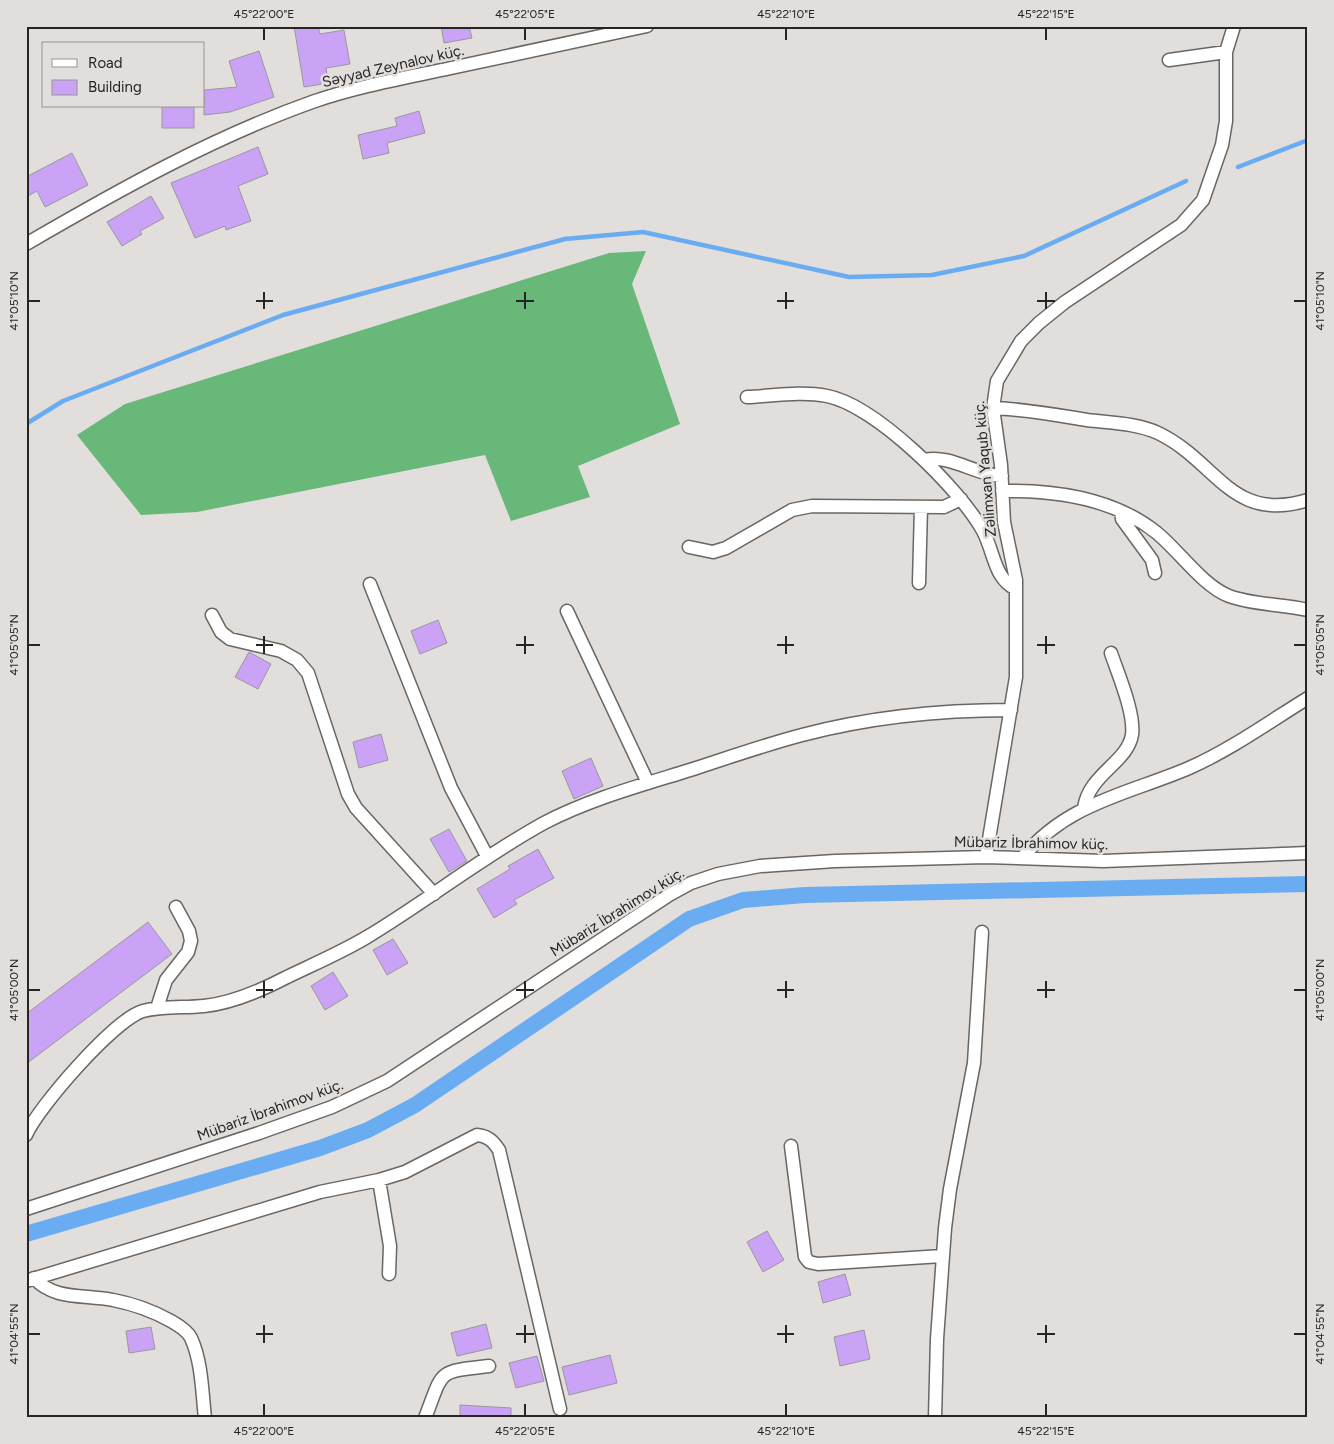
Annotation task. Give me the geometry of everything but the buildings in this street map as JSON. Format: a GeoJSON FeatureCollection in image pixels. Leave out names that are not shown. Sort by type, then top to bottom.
{"type":"FeatureCollection","features":[{"type":"Feature","properties":{"kind":"street","name":"Səyyad Zeynalov küç."},"geometry":{"type":"LineString","coordinates":[[26,244],[128,185],[192,153],[261,122],[316,101],[371,85],[608,30],[647,26]]}},
{"type":"Feature","properties":{"kind":"street","name":"Zəlimxan Yaqub küç."},"geometry":{"type":"LineString","coordinates":[[986,857],[1016,677],[1016,589],[1004,522],[1002,476],[993,408],[997,381],[1021,341],[1064,302],[1181,225],[1203,200],[1222,145],[1226,120],[1226,52],[1234,26]]}},
{"type":"Feature","properties":{"kind":"street"},"geometry":{"type":"LineString","coordinates":[[1169,60],[1226,52]]}},
{"type":"Feature","properties":{"kind":"street"},"geometry":{"type":"LineString","coordinates":[[747,397],[806,394],[843,400],[867,414],[938,472],[961,499],[984,532],[1005,582],[1016,589]]}},
{"type":"Feature","properties":{"kind":"street"},"geometry":{"type":"LineString","coordinates":[[993,408],[1035,411],[1144,428],[1178,445],[1242,499],[1259,505],[1273,506],[1291,505],[1308,500]]}},
{"type":"Feature","properties":{"kind":"street"},"geometry":{"type":"LineString","coordinates":[[924,460],[945,459],[991,476],[1002,476]]}},
{"type":"Feature","properties":{"kind":"street"},"geometry":{"type":"LineString","coordinates":[[1002,491],[1052,492],[1089,500],[1121,512],[1156,532],[1214,587],[1228,596],[1308,610]]}},
{"type":"Feature","properties":{"kind":"street"},"geometry":{"type":"LineString","coordinates":[[689,547],[713,552],[726,548],[792,510],[812,506],[944,507],[961,499]]}},
{"type":"Feature","properties":{"kind":"street"},"geometry":{"type":"LineString","coordinates":[[920,583],[921,507]]}},
{"type":"Feature","properties":{"kind":"street"},"geometry":{"type":"LineString","coordinates":[[1121,512],[1122,519],[1152,560],[1155,573]]}},
{"type":"Feature","properties":{"kind":"street"},"geometry":{"type":"LineString","coordinates":[[370,584],[452,788],[487,856]]}},
{"type":"Feature","properties":{"kind":"street"},"geometry":{"type":"LineString","coordinates":[[567,611],[648,783]]}},
{"type":"Feature","properties":{"kind":"street"},"geometry":{"type":"LineString","coordinates":[[212,615],[221,632],[230,639],[281,651],[297,660],[308,673],[348,794],[356,808],[434,894]]}},
{"type":"Feature","properties":{"kind":"street"},"geometry":{"type":"LineString","coordinates":[[1084,808],[1091,786],[1127,748],[1132,735],[1128,708],[1111,653]]}},
{"type":"Feature","properties":{"kind":"street"},"geometry":{"type":"LineString","coordinates":[[1023,857],[1036,841],[1084,808],[1115,794],[1190,767],[1308,698]]}},
{"type":"Feature","properties":{"kind":"street"},"geometry":{"type":"LineString","coordinates":[[26,1135],[47,1100],[80,1064],[120,1026],[139,1012],[157,1008],[206,1006],[228,1001],[270,986],[365,938],[434,894],[487,856],[547,822],[590,803],[802,735],[859,722],[961,710],[1011,710]]}},
{"type":"Feature","properties":{"kind":"street","name":"Mübariz İbrahimov küç."},"geometry":{"type":"LineString","coordinates":[[26,1208],[260,1133],[332,1107],[386,1081],[669,895],[718,874],[760,866],[835,861],[986,857],[1103,861],[1308,853]]}},
{"type":"Feature","properties":{"kind":"street"},"geometry":{"type":"LineString","coordinates":[[157,1008],[166,980],[188,952],[191,941],[189,931],[176,907]]}},
{"type":"Feature","properties":{"kind":"street"},"geometry":{"type":"LineString","coordinates":[[935,1418],[942,1256],[950,1189],[974,1063],[982,932]]}},
{"type":"Feature","properties":{"kind":"street"},"geometry":{"type":"LineString","coordinates":[[30,1279],[320,1192],[379,1180],[404,1172],[477,1135],[493,1141],[499,1150],[560,1408]]}},
{"type":"Feature","properties":{"kind":"street"},"geometry":{"type":"LineString","coordinates":[[791,1146],[805,1257],[809,1262],[818,1264],[942,1256]]}},
{"type":"Feature","properties":{"kind":"street"},"geometry":{"type":"LineString","coordinates":[[379,1180],[390,1246],[389,1274]]}},
{"type":"Feature","properties":{"kind":"street"},"geometry":{"type":"LineString","coordinates":[[30,1279],[49,1291],[62,1295],[113,1300],[151,1310],[177,1325],[191,1336],[198,1358],[205,1418]]}},
{"type":"Feature","properties":{"kind":"street"},"geometry":{"type":"LineString","coordinates":[[425,1418],[440,1378],[447,1372],[489,1366]]}},
{"type":"Feature","properties":{"kind":"green space"},"geometry":{"type":"Polygon","coordinates":[[[646,251],[632,284],[680,424],[578,466],[590,497],[511,521],[485,455],[197,512],[141,515],[77,435],[125,404],[609,253],[646,251]]]}},
{"type":"Feature","properties":{"kind":"waterway"},"geometry":{"type":"LineString","coordinates":[[1238,167],[1308,140]]}},
{"type":"Feature","properties":{"kind":"waterway"},"geometry":{"type":"LineString","coordinates":[[26,424],[63,401],[283,315],[565,239],[643,232],[849,277],[932,275],[1024,256],[1186,181]]}},
{"type":"Feature","properties":{"kind":"waterway"},"geometry":{"type":"LineString","coordinates":[[26,1234],[320,1148],[368,1130],[415,1105],[689,919],[743,900],[805,895],[1308,884]]}}]}
